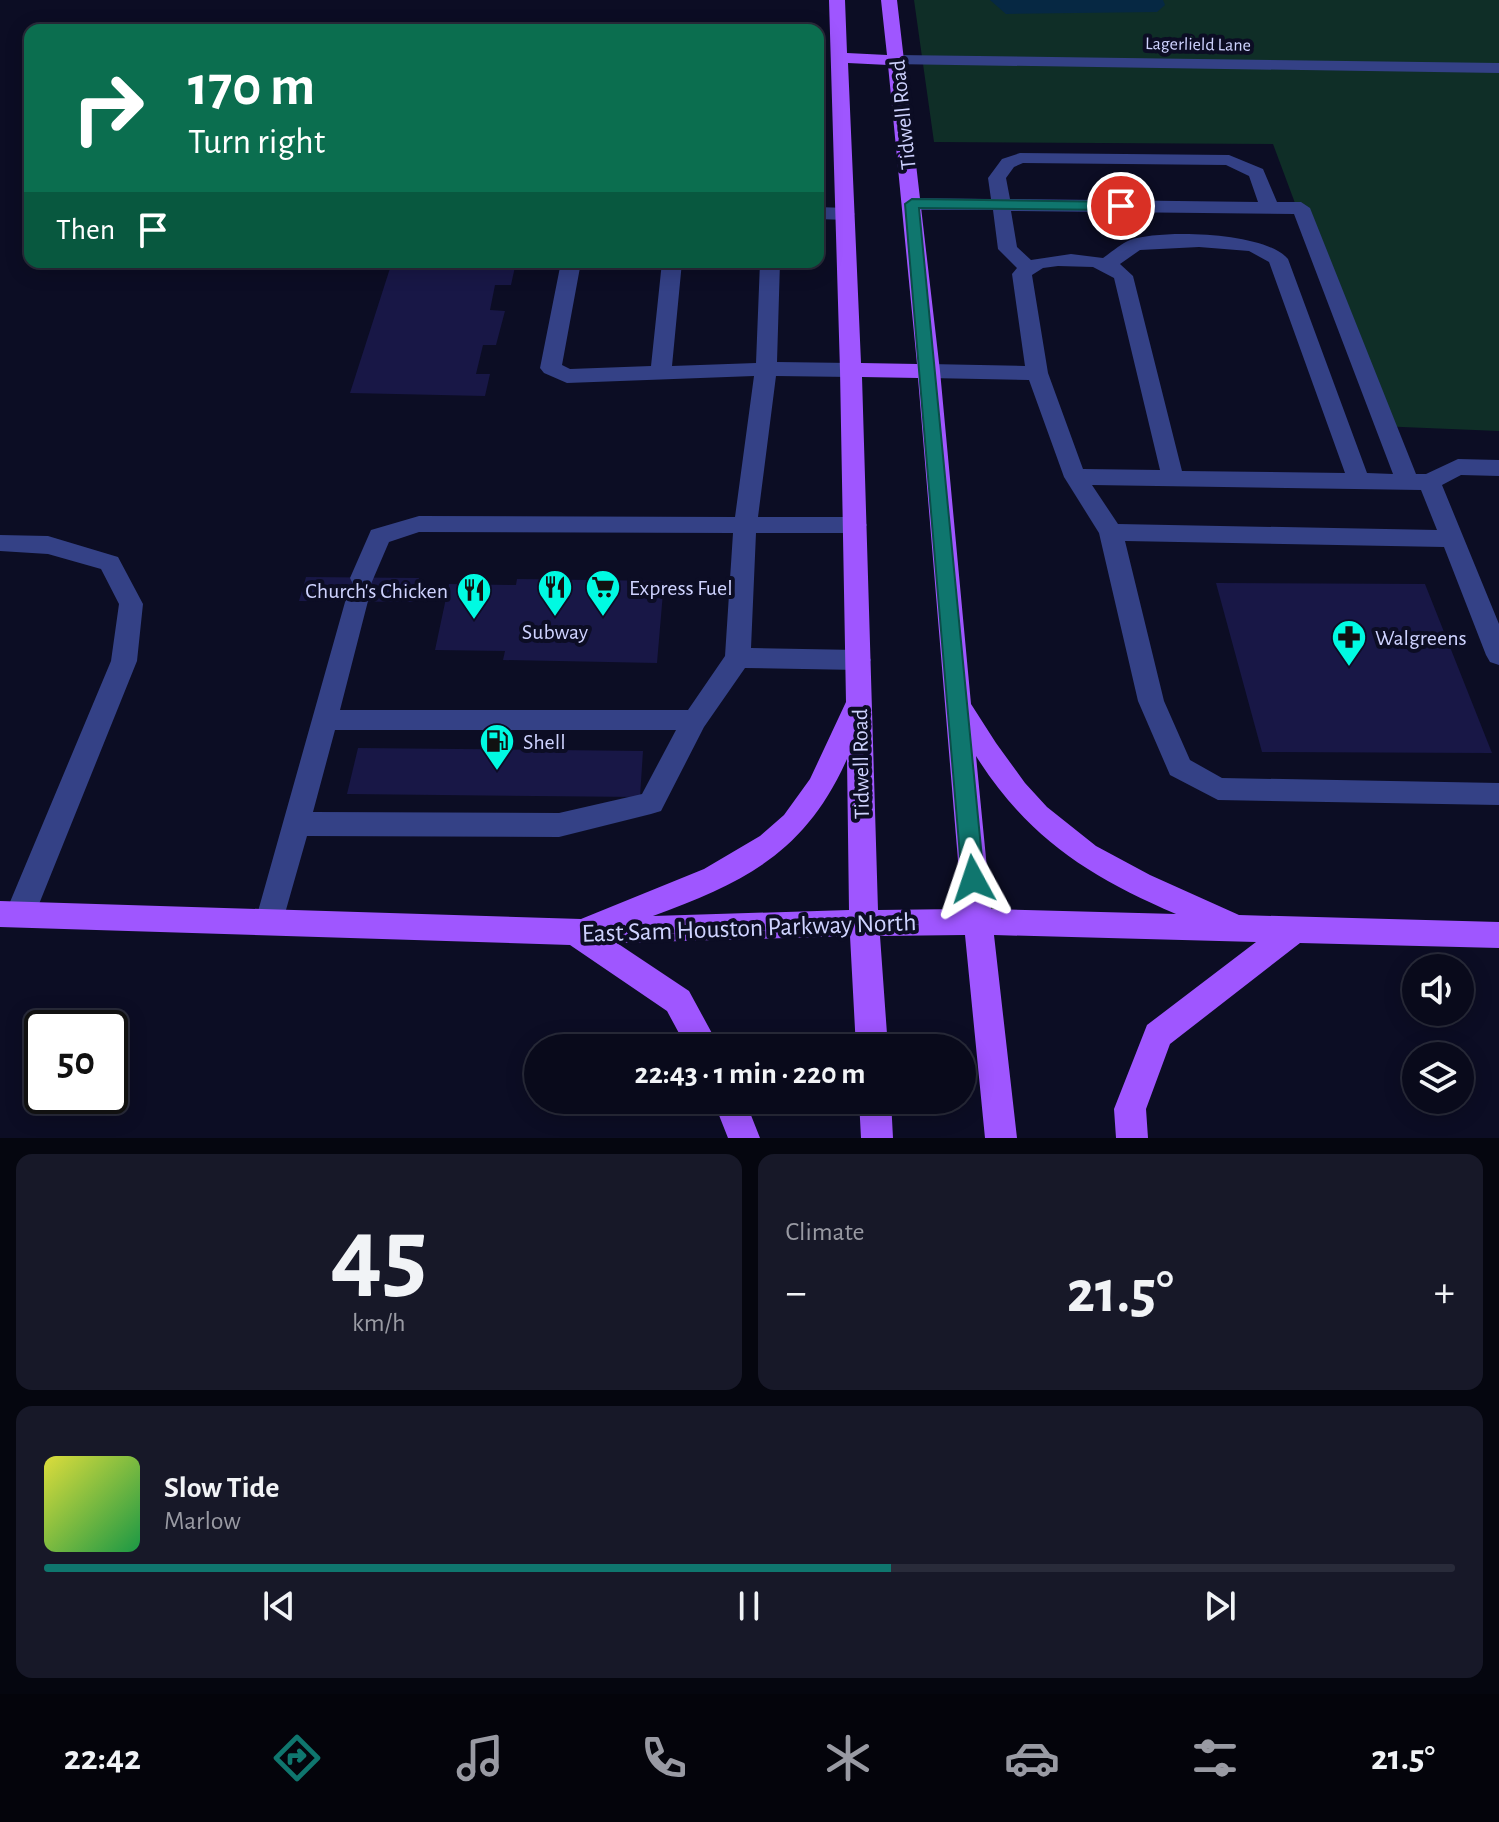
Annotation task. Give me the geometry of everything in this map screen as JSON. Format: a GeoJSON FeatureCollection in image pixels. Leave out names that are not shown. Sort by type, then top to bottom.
{"type":"FeatureCollection","features":[{"type":"Feature","properties":{"kind":"main road","name":"Tidwell Road"},"geometry":{"type":"LineString","coordinates":[[837,0],[851,370],[864,922],[871,1034]]}},
{"type":"Feature","properties":{"kind":"main road","name":"Tidwell Road"},"geometry":{"type":"LineString","coordinates":[[889,0],[929,371],[976,922],[1001,1138]]}},
{"type":"Feature","properties":{"kind":"main road"},"geometry":{"type":"LineString","coordinates":[[839,58],[897,60]]}},
{"type":"Feature","properties":{"kind":"main road"},"geometry":{"type":"LineString","coordinates":[[851,370],[929,371]]}},
{"type":"Feature","properties":{"kind":"main road"},"geometry":{"type":"LineString","coordinates":[[575,932],[738,868],[769,845],[813,799],[859,702]]}},
{"type":"Feature","properties":{"kind":"main road"},"geometry":{"type":"LineString","coordinates":[[958,705],[1016,791],[1067,842],[1116,876],[1240,927]]}},
{"type":"Feature","properties":{"kind":"main road","name":"East Sam Houston Parkway North"},"geometry":{"type":"LineString","coordinates":[[10,914],[575,932],[864,922],[976,922],[1499,935]]}},
{"type":"Feature","properties":{"kind":"main road"},"geometry":{"type":"LineString","coordinates":[[1132,1138],[1130,1109],[1158,1035],[1297,928]]}},
{"type":"Feature","properties":{"kind":"main road"},"geometry":{"type":"LineString","coordinates":[[575,932],[678,1001],[696,1034]]}},
{"type":"Feature","properties":{"kind":"main road"},"geometry":{"type":"LineString","coordinates":[[735,1114],[744,1138]]}},
{"type":"Feature","properties":{"kind":"main road"},"geometry":{"type":"LineString","coordinates":[[876,1114],[877,1138]]}},
{"type":"Feature","properties":{"kind":"street","name":"Lagerlield Lane"},"geometry":{"type":"LineString","coordinates":[[897,60],[1499,68]]}},
{"type":"Feature","properties":{"kind":"street"},"geometry":{"type":"LineString","coordinates":[[1027,266],[1008,249],[997,178],[1008,163],[1020,158],[1214,160],[1240,163],[1257,173],[1270,208]]}},
{"type":"Feature","properties":{"kind":"street"},"geometry":{"type":"LineString","coordinates":[[912,204],[1301,208],[1418,482],[1452,539],[1499,655]]}},
{"type":"Feature","properties":{"kind":"street"},"geometry":{"type":"LineString","coordinates":[[824,213],[846,214]]}},
{"type":"Feature","properties":{"kind":"street"},"geometry":{"type":"LineString","coordinates":[[1106,265],[1134,245],[1149,242],[1250,244],[1271,251],[1278,259],[1359,481]]}},
{"type":"Feature","properties":{"kind":"street"},"geometry":{"type":"LineString","coordinates":[[1173,479],[1123,276],[1098,262],[1040,261],[1027,266],[1022,274],[1037,373],[1075,477],[1111,532],[1151,701],[1180,767],[1218,789],[1499,794]]}},
{"type":"Feature","properties":{"kind":"street"},"geometry":{"type":"LineString","coordinates":[[570,268],[551,368],[567,376],[766,369],[851,370]]}},
{"type":"Feature","properties":{"kind":"street"},"geometry":{"type":"LineString","coordinates":[[661,374],[671,268]]}},
{"type":"Feature","properties":{"kind":"street"},"geometry":{"type":"LineString","coordinates":[[296,824],[559,825],[651,803],[695,720],[738,658],[745,525],[766,369],[770,268]]}},
{"type":"Feature","properties":{"kind":"street"},"geometry":{"type":"LineString","coordinates":[[929,371],[1037,373]]}},
{"type":"Feature","properties":{"kind":"street"},"geometry":{"type":"LineString","coordinates":[[1075,477],[1418,482],[1458,467],[1499,468]]}},
{"type":"Feature","properties":{"kind":"street"},"geometry":{"type":"LineString","coordinates":[[270,922],[359,590],[379,536],[419,524],[855,525]]}},
{"type":"Feature","properties":{"kind":"street"},"geometry":{"type":"LineString","coordinates":[[1111,532],[1452,539]]}},
{"type":"Feature","properties":{"kind":"street"},"geometry":{"type":"LineString","coordinates":[[0,543],[48,545],[110,563],[131,604],[124,661],[10,914]]}},
{"type":"Feature","properties":{"kind":"street"},"geometry":{"type":"LineString","coordinates":[[738,658],[858,660]]}},
{"type":"Feature","properties":{"kind":"street"},"geometry":{"type":"LineString","coordinates":[[324,720],[695,720]]}},
{"type":"Feature","properties":{"kind":"green space"},"geometry":{"type":"Polygon","coordinates":[[[914,0],[1499,0],[1499,431],[1378,426],[1273,144],[934,142],[914,0]]]}},
{"type":"Feature","properties":{"kind":"water"},"geometry":{"type":"Polygon","coordinates":[[[990,0],[1163,0],[1165,5],[1157,12],[1006,14],[990,0]]]}},
{"type":"Feature","properties":{"kind":"building"},"geometry":{"type":"Polygon","coordinates":[[[390,268],[515,268],[511,285],[495,285],[490,310],[505,311],[496,345],[483,345],[476,374],[490,374],[485,396],[350,393],[390,268]]]}},
{"type":"Feature","properties":{"kind":"building"},"geometry":{"type":"Polygon","coordinates":[[[306,577],[419,578],[414,602],[299,601],[306,577]]]}},
{"type":"Feature","properties":{"kind":"building"},"geometry":{"type":"Polygon","coordinates":[[[517,579],[664,581],[657,663],[503,660],[505,651],[435,650],[449,584],[516,585],[517,579]]]}},
{"type":"Feature","properties":{"kind":"building","name":"Walgreens"},"geometry":{"type":"Polygon","coordinates":[[[1216,583],[1425,584],[1492,753],[1262,752],[1216,583]]]}},
{"type":"Feature","properties":{"kind":"building","name":"Shell"},"geometry":{"type":"Polygon","coordinates":[[[358,748],[643,751],[640,797],[347,794],[358,748]]]}},
{"type":"Feature","properties":{"kind":"place","name":"Subway"},"geometry":{"type":"Point","coordinates":[555,618]}},
{"type":"Feature","properties":{"kind":"place","name":"Express Fuel"},"geometry":{"type":"Point","coordinates":[603,618]}},
{"type":"Feature","properties":{"kind":"place","name":"Church's Chicken"},"geometry":{"type":"Point","coordinates":[474,621]}},
{"type":"Feature","properties":{"kind":"place","name":"Walgreens"},"geometry":{"type":"Point","coordinates":[1349,668]}},
{"type":"Feature","properties":{"kind":"place","name":"Shell"},"geometry":{"type":"Point","coordinates":[497,772]}},
{"type":"Feature","properties":{"kind":"route"},"geometry":{"type":"LineString","coordinates":[[973,879],[912,204],[1121,206]]}}]}
